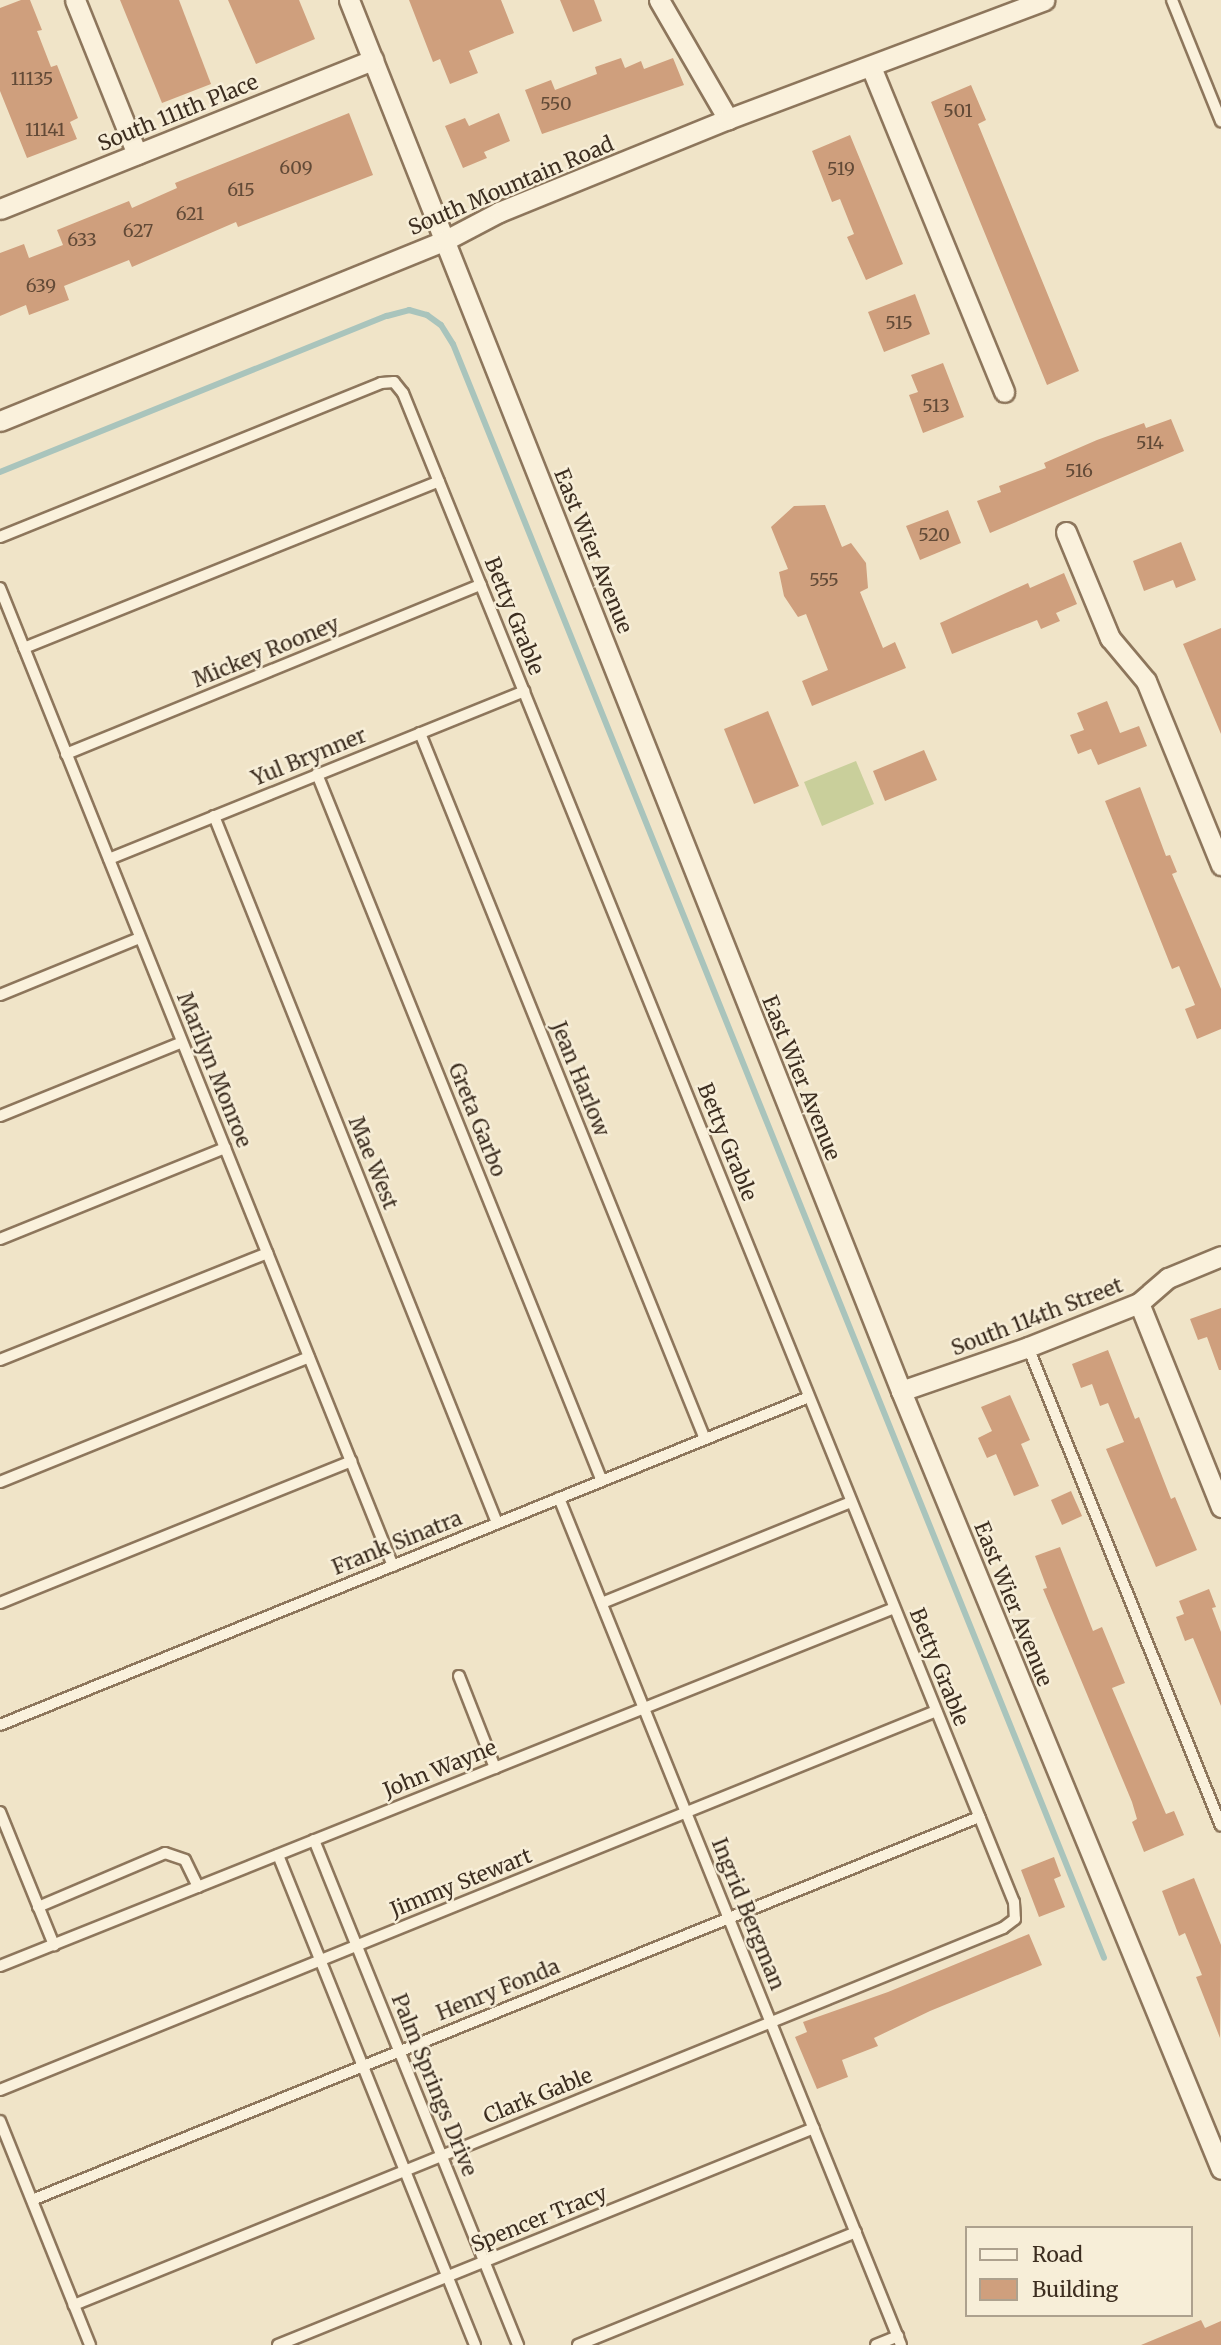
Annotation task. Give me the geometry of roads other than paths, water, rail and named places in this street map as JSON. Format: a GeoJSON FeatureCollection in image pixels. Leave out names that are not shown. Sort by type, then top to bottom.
{"type":"FeatureCollection","features":[{"type":"Feature","properties":{"kind":"street"},"geometry":{"type":"LineString","coordinates":[[75,0],[137,154]]}},
{"type":"Feature","properties":{"kind":"street","name":"East Wier Avenue"},"geometry":{"type":"LineString","coordinates":[[349,0],[901,1391],[1221,2169]]}},
{"type":"Feature","properties":{"kind":"street"},"geometry":{"type":"LineString","coordinates":[[659,0],[728,119]]}},
{"type":"Feature","properties":{"kind":"street","name":"South Mountain Road"},"geometry":{"type":"LineString","coordinates":[[0,421],[446,240],[499,212],[728,119],[872,67],[1014,5],[1044,0]]}},
{"type":"Feature","properties":{"kind":"street","name":"South 111th Place"},"geometry":{"type":"LineString","coordinates":[[0,209],[373,60]]}},
{"type":"Feature","properties":{"kind":"street"},"geometry":{"type":"LineString","coordinates":[[872,67],[1004,392]]}},
{"type":"Feature","properties":{"kind":"street"},"geometry":{"type":"LineString","coordinates":[[1066,532],[1110,638],[1146,681],[1221,865]]}},
{"type":"Feature","properties":{"kind":"street","name":"South 114th Street"},"geometry":{"type":"LineString","coordinates":[[901,1391],[1028,1347],[1139,1303],[1168,1278],[1221,1256]]}},
{"type":"Feature","properties":{"kind":"street"},"geometry":{"type":"LineString","coordinates":[[1139,1303],[1221,1507]]}},
{"type":"Feature","properties":{"kind":"lane"},"geometry":{"type":"LineString","coordinates":[[1172,0],[1221,121]]}},
{"type":"Feature","properties":{"kind":"lane","name":"Betty Grable"},"geometry":{"type":"LineString","coordinates":[[0,537],[381,383],[394,382],[403,393],[979,1817],[1013,1902],[1016,1919]]}},
{"type":"Feature","properties":{"kind":"lane"},"geometry":{"type":"LineString","coordinates":[[24,648],[439,481]]}},
{"type":"Feature","properties":{"kind":"lane","name":"Mickey Rooney"},"geometry":{"type":"LineString","coordinates":[[66,754],[481,585]]}},
{"type":"Feature","properties":{"kind":"lane","name":"Marilyn Monroe"},"geometry":{"type":"LineString","coordinates":[[0,588],[393,1566]]}},
{"type":"Feature","properties":{"kind":"lane","name":"Yul Brynner"},"geometry":{"type":"LineString","coordinates":[[109,859],[524,691]]}},
{"type":"Feature","properties":{"kind":"lane","name":"Jean Harlow"},"geometry":{"type":"LineString","coordinates":[[420,733],[705,1439]]}},
{"type":"Feature","properties":{"kind":"lane","name":"Greta Garbo"},"geometry":{"type":"LineString","coordinates":[[317,774],[602,1481]]}},
{"type":"Feature","properties":{"kind":"lane","name":"Mae West"},"geometry":{"type":"LineString","coordinates":[[214,816],[497,1523]]}},
{"type":"Feature","properties":{"kind":"lane"},"geometry":{"type":"LineString","coordinates":[[0,995],[140,938]]}},
{"type":"Feature","properties":{"kind":"lane"},"geometry":{"type":"LineString","coordinates":[[0,1116],[182,1042]]}},
{"type":"Feature","properties":{"kind":"lane"},"geometry":{"type":"LineString","coordinates":[[0,1239],[225,1148]]}},
{"type":"Feature","properties":{"kind":"lane"},"geometry":{"type":"LineString","coordinates":[[0,1360],[267,1253]]}},
{"type":"Feature","properties":{"kind":"lane"},"geometry":{"type":"LineString","coordinates":[[1028,1347],[1221,1826]]}},
{"type":"Feature","properties":{"kind":"lane"},"geometry":{"type":"LineString","coordinates":[[0,1482],[309,1357]]}},
{"type":"Feature","properties":{"kind":"lane","name":"Frank Sinatra"},"geometry":{"type":"LineString","coordinates":[[0,1725],[809,1397]]}},
{"type":"Feature","properties":{"kind":"lane"},"geometry":{"type":"LineString","coordinates":[[0,1603],[351,1461]]}},
{"type":"Feature","properties":{"kind":"lane","name":"Ingrid Bergman"},"geometry":{"type":"LineString","coordinates":[[559,1498],[900,2341]]}},
{"type":"Feature","properties":{"kind":"lane"},"geometry":{"type":"LineString","coordinates":[[602,1604],[851,1502]]}},
{"type":"Feature","properties":{"kind":"lane","name":"John Wayne"},"geometry":{"type":"LineString","coordinates":[[0,1966],[894,1608]]}},
{"type":"Feature","properties":{"kind":"lane"},"geometry":{"type":"LineString","coordinates":[[459,1676],[495,1768]]}},
{"type":"Feature","properties":{"kind":"lane","name":"Jimmy Stewart"},"geometry":{"type":"LineString","coordinates":[[0,2090],[936,1711]]}},
{"type":"Feature","properties":{"kind":"lane"},"geometry":{"type":"LineString","coordinates":[[0,1812],[54,1945]]}},
{"type":"Feature","properties":{"kind":"lane","name":"Henry Fonda"},"geometry":{"type":"LineString","coordinates":[[32,2200],[979,1817]]}},
{"type":"Feature","properties":{"kind":"lane","name":"Palm Springs Drive"},"geometry":{"type":"LineString","coordinates":[[314,1840],[518,2345]]}},
{"type":"Feature","properties":{"kind":"lane"},"geometry":{"type":"LineString","coordinates":[[38,1907],[165,1853],[185,1860],[198,1887]]}},
{"type":"Feature","properties":{"kind":"lane"},"geometry":{"type":"LineString","coordinates":[[278,1855],[475,2345]]}},
{"type":"Feature","properties":{"kind":"lane","name":"Clark Gable"},"geometry":{"type":"LineString","coordinates":[[74,2305],[1003,1928],[1016,1919]]}},
{"type":"Feature","properties":{"kind":"lane"},"geometry":{"type":"LineString","coordinates":[[0,2121],[90,2345]]}},
{"type":"Feature","properties":{"kind":"lane","name":"Spencer Tracy"},"geometry":{"type":"LineString","coordinates":[[278,2345],[814,2128]]}},
{"type":"Feature","properties":{"kind":"lane"},"geometry":{"type":"LineString","coordinates":[[578,2345],[856,2232]]}},
{"type":"Feature","properties":{"kind":"lane"},"geometry":{"type":"LineString","coordinates":[[877,2345],[900,2341]]}},
{"type":"Feature","properties":{"kind":"waterway"},"geometry":{"type":"LineString","coordinates":[[0,472],[387,316],[409,310],[427,315],[441,325],[453,344],[1104,1958]]}}]}
